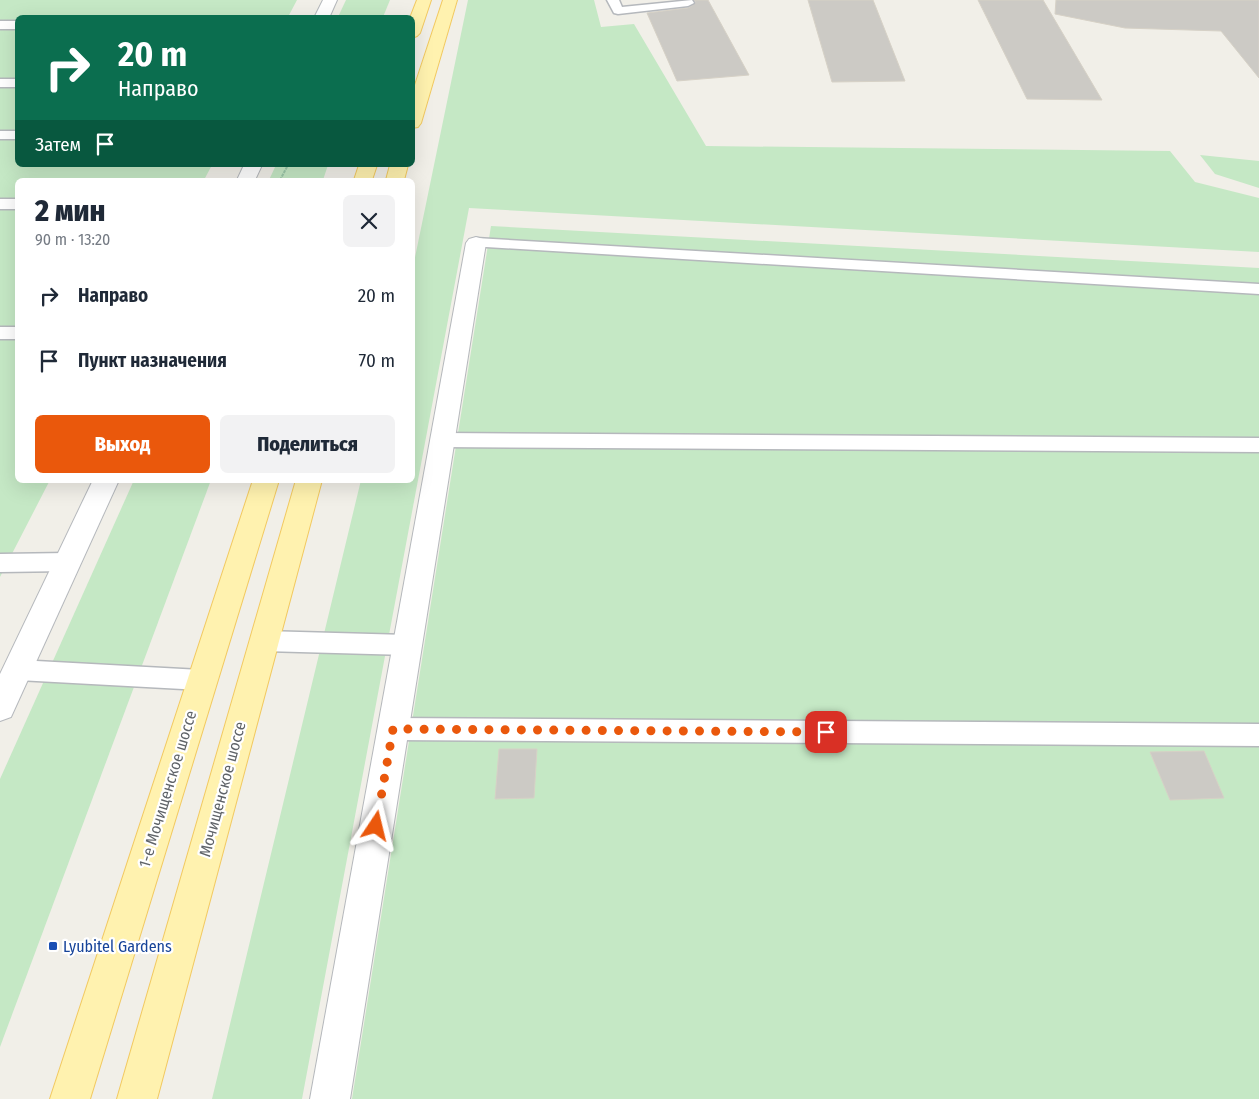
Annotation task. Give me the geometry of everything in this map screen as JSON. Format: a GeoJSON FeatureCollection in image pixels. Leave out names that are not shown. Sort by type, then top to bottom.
{"type":"FeatureCollection","features":[{"type":"Feature","properties":{"kind":"main road"},"geometry":{"type":"LineString","coordinates":[[415,25],[424,0]]}},
{"type":"Feature","properties":{"kind":"main road"},"geometry":{"type":"LineString","coordinates":[[415,113],[450,0]]}},
{"type":"Feature","properties":{"kind":"main road","name":"1-е Мочищенское шоссе"},"geometry":{"type":"LineString","coordinates":[[70,1099],[201,680],[265,483]]}},
{"type":"Feature","properties":{"kind":"main road","name":"Мочищенское шоссе"},"geometry":{"type":"LineString","coordinates":[[137,1099],[308,483]]}},
{"type":"Feature","properties":{"kind":"street"},"geometry":{"type":"LineString","coordinates":[[322,15],[330,0]]}},
{"type":"Feature","properties":{"kind":"street"},"geometry":{"type":"LineString","coordinates":[[330,1099],[476,243]]}},
{"type":"Feature","properties":{"kind":"street"},"geometry":{"type":"LineString","coordinates":[[0,708],[105,483]]}},
{"type":"Feature","properties":{"kind":"lane"},"geometry":{"type":"LineString","coordinates":[[613,0],[618,11],[688,3],[686,0]]}},
{"type":"Feature","properties":{"kind":"lane"},"geometry":{"type":"LineString","coordinates":[[0,25],[15,25]]}},
{"type":"Feature","properties":{"kind":"lane"},"geometry":{"type":"LineString","coordinates":[[0,83],[15,83]]}},
{"type":"Feature","properties":{"kind":"lane"},"geometry":{"type":"LineString","coordinates":[[0,135],[15,135]]}},
{"type":"Feature","properties":{"kind":"lane"},"geometry":{"type":"LineString","coordinates":[[0,204],[15,204]]}},
{"type":"Feature","properties":{"kind":"lane"},"geometry":{"type":"LineString","coordinates":[[476,243],[1259,289]]}},
{"type":"Feature","properties":{"kind":"lane"},"geometry":{"type":"LineString","coordinates":[[0,333],[15,333]]}},
{"type":"Feature","properties":{"kind":"lane"},"geometry":{"type":"LineString","coordinates":[[442,440],[1259,445]]}},
{"type":"Feature","properties":{"kind":"lane"},"geometry":{"type":"LineString","coordinates":[[0,563],[68,562]]}},
{"type":"Feature","properties":{"kind":"lane"},"geometry":{"type":"LineString","coordinates":[[264,641],[407,645]]}},
{"type":"Feature","properties":{"kind":"lane"},"geometry":{"type":"LineString","coordinates":[[18,670],[201,680]]}},
{"type":"Feature","properties":{"kind":"lane"},"geometry":{"type":"LineString","coordinates":[[393,729],[1259,735]]}},
{"type":"Feature","properties":{"kind":"green space"},"geometry":{"type":"Polygon","coordinates":[[[0,0],[297,0],[289,15],[15,15],[15,167],[211,167],[205,178],[15,178],[15,483],[48,483],[0,577],[0,0]]]}},
{"type":"Feature","properties":{"kind":"green space"},"geometry":{"type":"Polygon","coordinates":[[[346,0],[390,0],[384,15],[339,15],[346,0]]]}},
{"type":"Feature","properties":{"kind":"green space"},"geometry":{"type":"Polygon","coordinates":[[[468,0],[594,0],[601,27],[634,24],[706,146],[1170,151],[1195,182],[1259,198],[1259,252],[469,208],[302,1099],[212,1099],[360,483],[415,483],[415,257],[468,0]]]}},
{"type":"Feature","properties":{"kind":"green space"},"geometry":{"type":"Polygon","coordinates":[[[1200,155],[1259,161],[1259,188],[1215,174],[1200,155]]]}},
{"type":"Feature","properties":{"kind":"green space"},"geometry":{"type":"Polygon","coordinates":[[[275,167],[327,167],[324,178],[270,178],[275,167]]]}},
{"type":"Feature","properties":{"kind":"green space"},"geometry":{"type":"Polygon","coordinates":[[[491,226],[1259,268],[1259,1099],[352,1099],[491,226]]]}},
{"type":"Feature","properties":{"kind":"green space"},"geometry":{"type":"Polygon","coordinates":[[[133,483],[210,483],[0,1047],[0,779],[133,483]]]}},
{"type":"Feature","properties":{"kind":"building"},"geometry":{"type":"Polygon","coordinates":[[[694,0],[708,0],[749,75],[677,81],[647,13],[688,8],[696,3],[694,0]]]}},
{"type":"Feature","properties":{"kind":"building"},"geometry":{"type":"Polygon","coordinates":[[[808,0],[873,0],[905,81],[832,82],[808,0]]]}},
{"type":"Feature","properties":{"kind":"building"},"geometry":{"type":"Polygon","coordinates":[[[978,0],[1043,0],[1102,100],[1027,99],[978,0]]]}},
{"type":"Feature","properties":{"kind":"building"},"geometry":{"type":"Polygon","coordinates":[[[1056,0],[1259,0],[1259,78],[1221,31],[1125,28],[1055,14],[1056,0]]]}},
{"type":"Feature","properties":{"kind":"building"},"geometry":{"type":"Polygon","coordinates":[[[499,749],[537,749],[534,798],[495,799],[499,749]]]}},
{"type":"Feature","properties":{"kind":"building"},"geometry":{"type":"Polygon","coordinates":[[[1204,751],[1224,798],[1170,800],[1150,752],[1204,751]]]}},
{"type":"Feature","properties":{"kind":"place","name":"Lyubitel Gardens"},"geometry":{"type":"Point","coordinates":[53,946]}},
{"type":"Feature","properties":{"kind":"route"},"geometry":{"type":"LineString","coordinates":[[376,826],[393,729],[826,732]]}}]}
